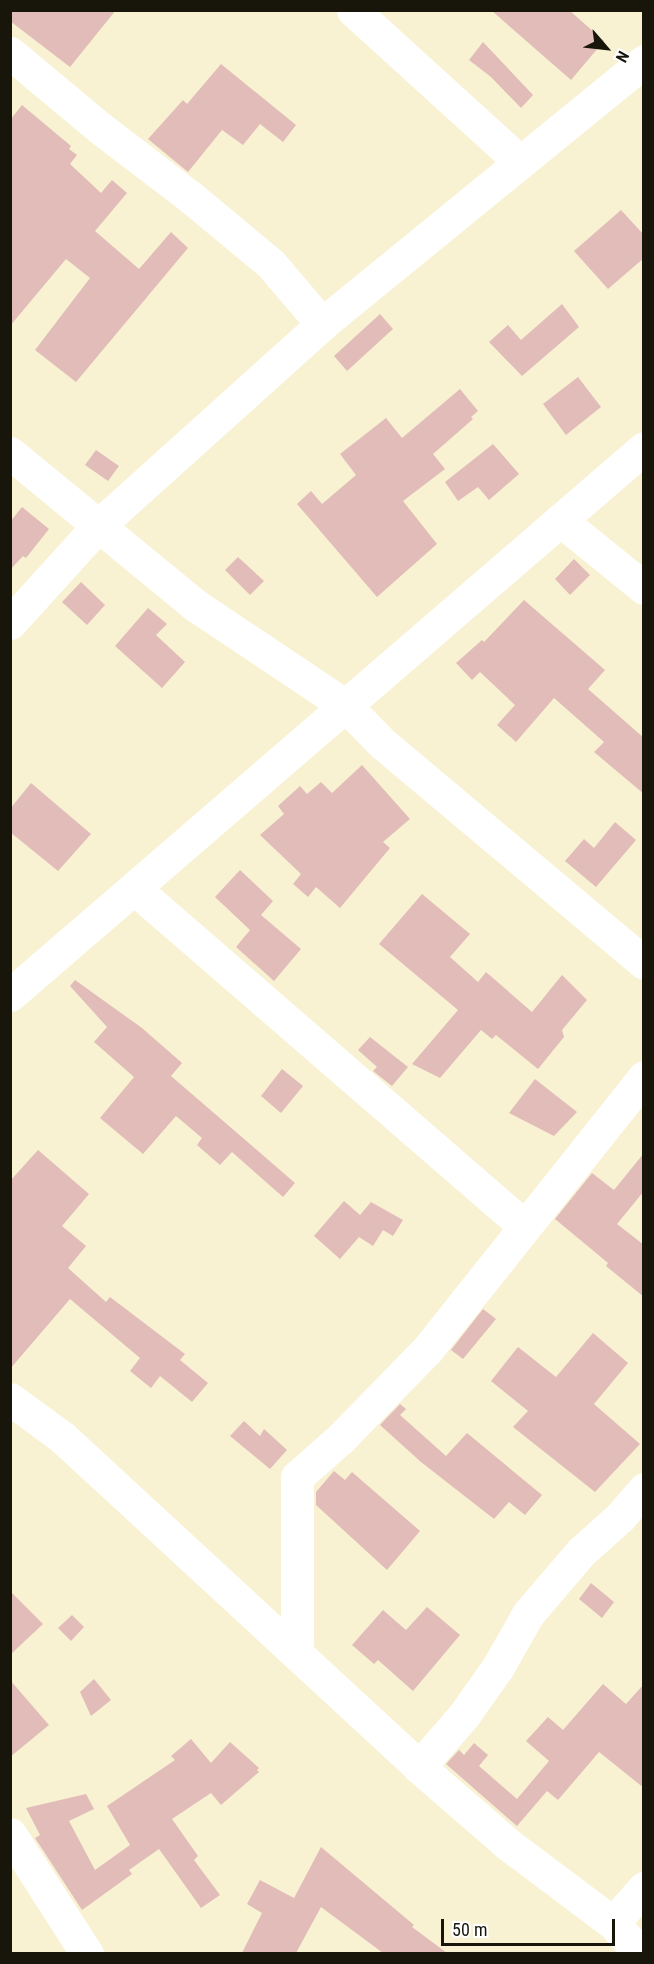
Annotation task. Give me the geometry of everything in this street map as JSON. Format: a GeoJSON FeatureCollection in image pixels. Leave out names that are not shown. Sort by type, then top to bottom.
{"type":"FeatureCollection","features":[{"type":"Feature","properties":{"kind":"street"},"geometry":{"type":"LineString","coordinates":[[353,10],[520,162]]}},
{"type":"Feature","properties":{"kind":"street"},"geometry":{"type":"LineString","coordinates":[[10,53],[271,264],[322,324]]}},
{"type":"Feature","properties":{"kind":"street"},"geometry":{"type":"LineString","coordinates":[[10,623],[98,526],[322,324],[644,61]]}},
{"type":"Feature","properties":{"kind":"street"},"geometry":{"type":"LineString","coordinates":[[10,995],[644,448]]}},
{"type":"Feature","properties":{"kind":"street"},"geometry":{"type":"LineString","coordinates":[[10,453],[195,605],[346,706],[382,743],[644,963]]}},
{"type":"Feature","properties":{"kind":"street"},"geometry":{"type":"LineString","coordinates":[[560,520],[644,588]]}},
{"type":"Feature","properties":{"kind":"street"},"geometry":{"type":"LineString","coordinates":[[135,889],[523,1225]]}},
{"type":"Feature","properties":{"kind":"street"},"geometry":{"type":"LineString","coordinates":[[297,1652],[297,1477],[341,1438],[427,1350],[523,1225],[644,1077]]}},
{"type":"Feature","properties":{"kind":"street"},"geometry":{"type":"LineString","coordinates":[[10,1399],[62,1437],[419,1767],[509,1845],[613,1923],[641,1953]]}},
{"type":"Feature","properties":{"kind":"street"},"geometry":{"type":"LineString","coordinates":[[419,1767],[464,1715],[498,1667],[528,1614],[581,1552],[620,1517],[644,1488]]}},
{"type":"Feature","properties":{"kind":"street"},"geometry":{"type":"LineString","coordinates":[[10,1834],[87,1953]]}},
{"type":"Feature","properties":{"kind":"street"},"geometry":{"type":"LineString","coordinates":[[613,1923],[644,1888]]}},
{"type":"Feature","properties":{"kind":"building"},"geometry":{"type":"Polygon","coordinates":[[[10,10],[116,10],[70,67],[10,21],[10,10]]]}},
{"type":"Feature","properties":{"kind":"building"},"geometry":{"type":"Polygon","coordinates":[[[491,10],[569,10],[604,41],[571,80],[491,10]]]}},
{"type":"Feature","properties":{"kind":"building"},"geometry":{"type":"Polygon","coordinates":[[[483,42],[533,95],[521,108],[491,77],[469,60],[483,42]]]}},
{"type":"Feature","properties":{"kind":"building"},"geometry":{"type":"Polygon","coordinates":[[[221,64],[296,125],[283,142],[260,124],[243,145],[222,130],[188,172],[148,139],[183,100],[187,104],[221,64]]]}},
{"type":"Feature","properties":{"kind":"building"},"geometry":{"type":"Polygon","coordinates":[[[22,105],[71,146],[69,149],[77,155],[70,164],[101,193],[112,180],[127,193],[95,231],[139,269],[171,232],[188,248],[76,382],[35,350],[90,278],[66,259],[10,326],[10,120],[22,105]]]}},
{"type":"Feature","properties":{"kind":"building"},"geometry":{"type":"Polygon","coordinates":[[[621,210],[644,235],[644,258],[608,289],[574,251],[621,210]]]}},
{"type":"Feature","properties":{"kind":"building"},"geometry":{"type":"Polygon","coordinates":[[[562,304],[579,327],[522,376],[489,342],[508,325],[521,340],[562,304]]]}},
{"type":"Feature","properties":{"kind":"building"},"geometry":{"type":"Polygon","coordinates":[[[380,314],[393,329],[347,371],[334,356],[380,314]]]}},
{"type":"Feature","properties":{"kind":"building"},"geometry":{"type":"Polygon","coordinates":[[[578,377],[601,407],[566,435],[543,404],[578,377]]]}},
{"type":"Feature","properties":{"kind":"building"},"geometry":{"type":"Polygon","coordinates":[[[460,389],[478,411],[471,417],[473,419],[433,454],[445,469],[403,501],[437,544],[377,597],[297,504],[311,491],[322,504],[356,475],[340,454],[386,418],[402,438],[460,389]]]}},
{"type":"Feature","properties":{"kind":"building"},"geometry":{"type":"Polygon","coordinates":[[[493,444],[519,474],[489,500],[478,487],[458,501],[445,482],[493,444]]]}},
{"type":"Feature","properties":{"kind":"building"},"geometry":{"type":"Polygon","coordinates":[[[96,450],[119,466],[108,481],[85,465],[96,450]]]}},
{"type":"Feature","properties":{"kind":"building"},"geometry":{"type":"Polygon","coordinates":[[[22,507],[49,529],[26,558],[23,556],[10,570],[10,522],[22,507]]]}},
{"type":"Feature","properties":{"kind":"building"},"geometry":{"type":"Polygon","coordinates":[[[238,557],[264,581],[250,595],[225,570],[238,557]]]}},
{"type":"Feature","properties":{"kind":"building"},"geometry":{"type":"Polygon","coordinates":[[[574,559],[590,575],[570,595],[555,579],[574,559]]]}},
{"type":"Feature","properties":{"kind":"building"},"geometry":{"type":"Polygon","coordinates":[[[81,582],[105,605],[87,625],[62,602],[81,582]]]}},
{"type":"Feature","properties":{"kind":"building"},"geometry":{"type":"Polygon","coordinates":[[[524,600],[605,670],[588,689],[644,738],[644,794],[594,752],[604,742],[554,698],[516,742],[497,725],[515,705],[480,672],[472,680],[456,663],[482,640],[484,642],[524,600]]]}},
{"type":"Feature","properties":{"kind":"building"},"geometry":{"type":"Polygon","coordinates":[[[148,608],[167,624],[156,635],[185,662],[162,688],[115,646],[148,608]]]}},
{"type":"Feature","properties":{"kind":"building"},"geometry":{"type":"Polygon","coordinates":[[[362,765],[410,819],[383,842],[390,848],[340,908],[316,887],[308,897],[293,884],[301,874],[260,835],[284,814],[278,806],[300,786],[307,794],[321,782],[332,793],[362,765]]]}},
{"type":"Feature","properties":{"kind":"building"},"geometry":{"type":"Polygon","coordinates":[[[31,783],[91,834],[58,871],[10,832],[10,809],[31,783]]]}},
{"type":"Feature","properties":{"kind":"building"},"geometry":{"type":"Polygon","coordinates":[[[615,822],[636,840],[596,887],[565,861],[584,839],[594,848],[615,822]]]}},
{"type":"Feature","properties":{"kind":"building"},"geometry":{"type":"Polygon","coordinates":[[[240,870],[273,901],[261,915],[301,949],[274,981],[236,947],[250,930],[215,897],[240,870]]]}},
{"type":"Feature","properties":{"kind":"building"},"geometry":{"type":"Polygon","coordinates":[[[422,894],[470,934],[450,957],[478,982],[486,972],[532,1012],[562,975],[587,1000],[562,1030],[564,1037],[538,1069],[496,1035],[492,1039],[481,1030],[440,1078],[412,1064],[458,1010],[379,944],[422,894]]]}},
{"type":"Feature","properties":{"kind":"building"},"geometry":{"type":"Polygon","coordinates":[[[75,980],[142,1028],[182,1063],[171,1076],[295,1183],[283,1197],[232,1152],[220,1165],[197,1145],[202,1138],[176,1116],[143,1154],[100,1118],[134,1077],[94,1042],[107,1027],[70,986],[75,980]]]}},
{"type":"Feature","properties":{"kind":"building"},"geometry":{"type":"Polygon","coordinates":[[[370,1037],[408,1067],[392,1086],[373,1071],[377,1067],[358,1050],[370,1037]]]}},
{"type":"Feature","properties":{"kind":"building"},"geometry":{"type":"Polygon","coordinates":[[[282,1069],[303,1086],[281,1113],[261,1096],[282,1069]]]}},
{"type":"Feature","properties":{"kind":"building"},"geometry":{"type":"Polygon","coordinates":[[[535,1079],[577,1112],[554,1136],[509,1113],[535,1079]]]}},
{"type":"Feature","properties":{"kind":"building"},"geometry":{"type":"Polygon","coordinates":[[[38,1150],[89,1194],[62,1226],[86,1246],[68,1268],[106,1302],[110,1297],[185,1354],[180,1360],[208,1383],[192,1402],[160,1376],[151,1388],[130,1371],[140,1358],[70,1299],[10,1369],[10,1181],[38,1150]]]}},
{"type":"Feature","properties":{"kind":"building"},"geometry":{"type":"Polygon","coordinates":[[[644,1153],[644,1191],[617,1224],[644,1245],[644,1297],[606,1266],[608,1263],[555,1219],[592,1173],[614,1190],[644,1153]]]}},
{"type":"Feature","properties":{"kind":"building"},"geometry":{"type":"Polygon","coordinates":[[[344,1201],[360,1215],[371,1202],[403,1220],[393,1236],[383,1230],[373,1246],[359,1237],[340,1259],[314,1236],[344,1201]]]}},
{"type":"Feature","properties":{"kind":"building"},"geometry":{"type":"Polygon","coordinates":[[[483,1309],[496,1319],[463,1359],[451,1350],[483,1309]]]}},
{"type":"Feature","properties":{"kind":"building"},"geometry":{"type":"Polygon","coordinates":[[[593,1333],[628,1363],[594,1404],[640,1444],[595,1492],[513,1427],[528,1411],[491,1381],[518,1347],[556,1377],[593,1333]]]}},
{"type":"Feature","properties":{"kind":"building"},"geometry":{"type":"Polygon","coordinates":[[[400,1404],[406,1409],[400,1415],[446,1456],[467,1433],[542,1495],[525,1515],[509,1502],[494,1519],[421,1462],[380,1425],[400,1404]]]}},
{"type":"Feature","properties":{"kind":"building"},"geometry":{"type":"Polygon","coordinates":[[[244,1421],[260,1436],[264,1429],[287,1450],[270,1469],[230,1436],[244,1421]]]}},
{"type":"Feature","properties":{"kind":"building"},"geometry":{"type":"Polygon","coordinates":[[[334,1471],[345,1480],[352,1472],[420,1531],[387,1570],[316,1505],[316,1492],[334,1471]]]}},
{"type":"Feature","properties":{"kind":"building"},"geometry":{"type":"Polygon","coordinates":[[[591,1583],[614,1602],[602,1618],[579,1599],[591,1583]]]}},
{"type":"Feature","properties":{"kind":"building"},"geometry":{"type":"Polygon","coordinates":[[[10,1591],[43,1624],[10,1655],[10,1591]]]}},
{"type":"Feature","properties":{"kind":"building"},"geometry":{"type":"Polygon","coordinates":[[[427,1607],[460,1635],[413,1691],[378,1660],[374,1664],[352,1645],[383,1610],[406,1630],[427,1607]]]}},
{"type":"Feature","properties":{"kind":"building"},"geometry":{"type":"Polygon","coordinates":[[[72,1615],[84,1627],[71,1641],[58,1628],[72,1615]]]}},
{"type":"Feature","properties":{"kind":"building"},"geometry":{"type":"Polygon","coordinates":[[[94,1679],[111,1700],[91,1716],[80,1692],[94,1679]]]}},
{"type":"Feature","properties":{"kind":"building"},"geometry":{"type":"Polygon","coordinates":[[[10,1680],[49,1725],[10,1757],[10,1680]]]}},
{"type":"Feature","properties":{"kind":"building"},"geometry":{"type":"Polygon","coordinates":[[[603,1684],[626,1704],[644,1684],[644,1788],[599,1752],[558,1800],[547,1791],[517,1826],[446,1764],[459,1750],[464,1755],[474,1743],[488,1755],[479,1766],[517,1799],[549,1761],[526,1741],[548,1717],[563,1730],[603,1684]]]}},
{"type":"Feature","properties":{"kind":"building"},"geometry":{"type":"Polygon","coordinates":[[[191,1739],[211,1763],[230,1742],[259,1768],[257,1770],[259,1772],[221,1805],[211,1793],[172,1819],[198,1856],[194,1860],[220,1895],[201,1908],[159,1849],[129,1870],[132,1874],[82,1910],[35,1838],[40,1835],[26,1808],[86,1794],[94,1809],[69,1821],[95,1870],[130,1845],[107,1806],[175,1760],[171,1756],[191,1739]]]}},
{"type":"Feature","properties":{"kind":"building"},"geometry":{"type":"Polygon","coordinates":[[[321,1847],[414,1925],[412,1927],[447,1953],[383,1953],[321,1907],[296,1953],[242,1953],[262,1913],[247,1904],[260,1880],[294,1898],[321,1847]]]}}]}
